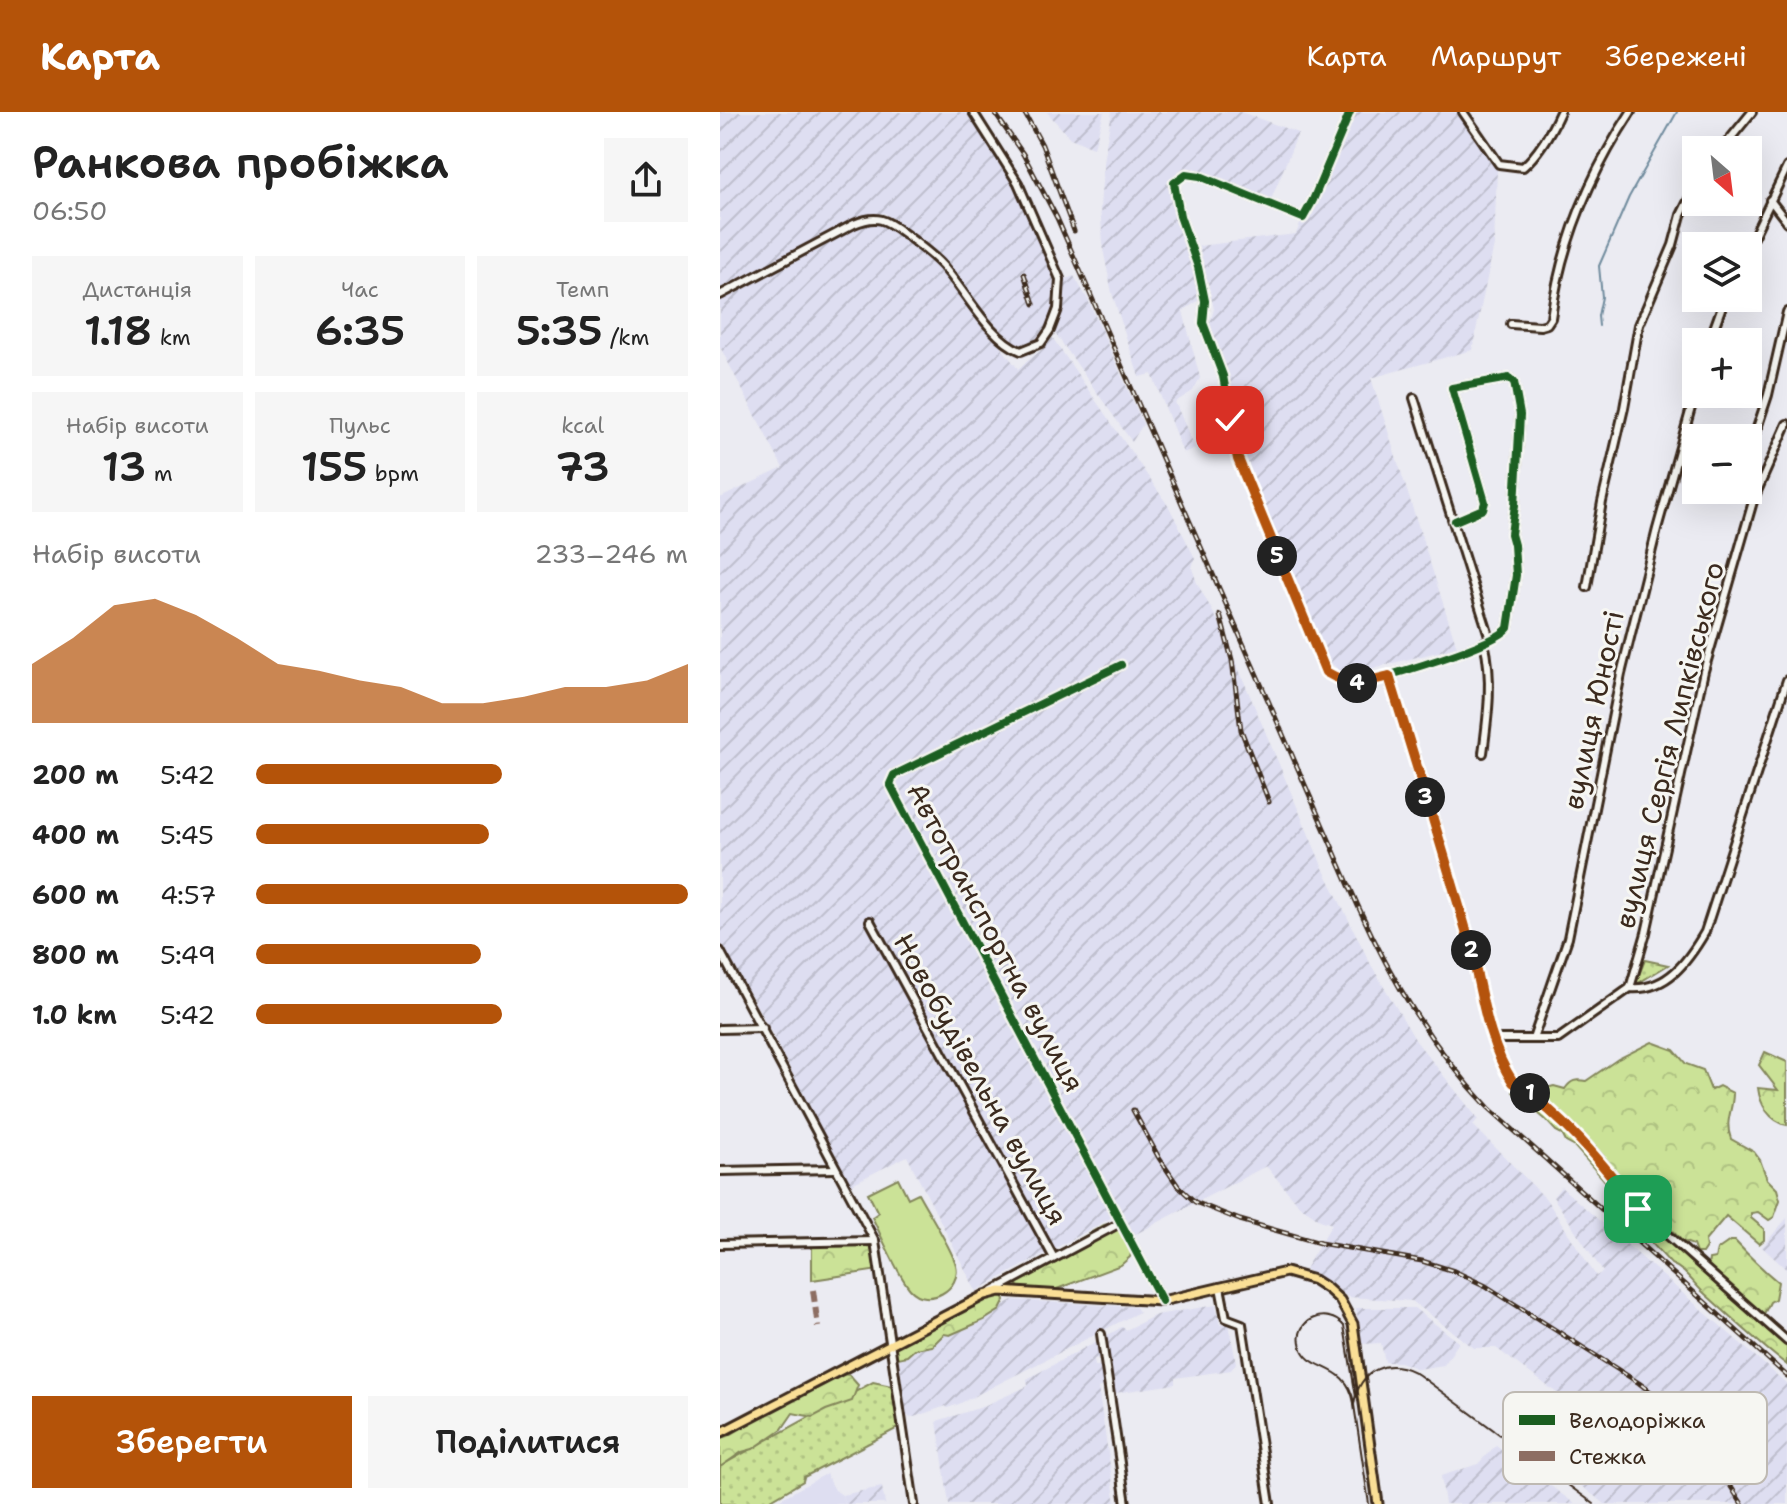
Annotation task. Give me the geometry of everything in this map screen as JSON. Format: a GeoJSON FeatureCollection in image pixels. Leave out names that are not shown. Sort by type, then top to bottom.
{"type":"FeatureCollection","features":[{"type":"Feature","properties":{"kind":"main road"},"geometry":{"type":"LineString","coordinates":[[720,1433],[985,1295],[1010,1290],[1162,1301],[1286,1272],[1297,1273],[1328,1289],[1340,1300],[1353,1324],[1378,1504]]}},
{"type":"Feature","properties":{"kind":"street"},"geometry":{"type":"LineString","coordinates":[[720,295],[854,224],[868,218],[882,218],[942,265],[1010,347],[1021,351],[1041,343],[1056,318],[1059,271],[1018,183],[973,112]]}},
{"type":"Feature","properties":{"kind":"street"},"geometry":{"type":"LineString","coordinates":[[1350,112],[1303,218],[1200,176],[1186,174],[1177,178],[1174,192],[1198,267],[1205,301],[1203,323],[1223,376],[1238,459],[1326,672],[1352,684],[1389,676],[1505,633],[1516,575],[1511,534],[1520,415],[1514,382],[1509,378],[1452,388],[1485,502],[1483,509],[1455,521]]}},
{"type":"Feature","properties":{"kind":"street"},"geometry":{"type":"LineString","coordinates":[[1463,112],[1499,164],[1516,167],[1523,167],[1528,162],[1551,132],[1560,112]]}},
{"type":"Feature","properties":{"kind":"street"},"geometry":{"type":"LineString","coordinates":[[1511,324],[1540,326],[1547,324],[1551,318],[1564,247],[1602,161],[1631,112]]}},
{"type":"Feature","properties":{"kind":"street"},"geometry":{"type":"LineString","coordinates":[[1732,136],[1752,112]]}},
{"type":"Feature","properties":{"kind":"street"},"geometry":{"type":"LineString","coordinates":[[1755,232],[1787,167]]}},
{"type":"Feature","properties":{"kind":"street"},"geometry":{"type":"LineString","coordinates":[[1770,200],[1787,222]]}},
{"type":"Feature","properties":{"kind":"street"},"geometry":{"type":"LineString","coordinates":[[1587,587],[1639,325],[1673,245],[1682,213]]}},
{"type":"Feature","properties":{"kind":"street"},"geometry":{"type":"LineString","coordinates":[[1758,424],[1787,312]]}},
{"type":"Feature","properties":{"kind":"street"},"geometry":{"type":"LineString","coordinates":[[1414,398],[1455,521],[1487,640],[1489,706],[1483,753]]}},
{"type":"Feature","properties":{"kind":"street","name":"вулиця Юності"},"geometry":{"type":"LineString","coordinates":[[1533,1039],[1568,938],[1621,674],[1691,408]]}},
{"type":"Feature","properties":{"kind":"street","name":"вулиця Сергія Липківського"},"geometry":{"type":"LineString","coordinates":[[1630,988],[1646,933],[1704,671],[1754,498],[1787,424]]}},
{"type":"Feature","properties":{"kind":"street","name":"Автотранспортна вулиця"},"geometry":{"type":"LineString","coordinates":[[1121,665],[890,779],[1162,1301]]}},
{"type":"Feature","properties":{"kind":"street"},"geometry":{"type":"LineString","coordinates":[[1389,676],[1469,941],[1494,1039],[1513,1082],[1556,1115],[1599,1159],[1638,1209],[1787,1341]]}},
{"type":"Feature","properties":{"kind":"street"},"geometry":{"type":"LineString","coordinates":[[1494,1039],[1558,1039],[1630,988],[1646,990],[1667,980],[1689,960],[1705,932],[1787,680]]}},
{"type":"Feature","properties":{"kind":"street","name":"Новобудівельна вулиця"},"geometry":{"type":"LineString","coordinates":[[870,921],[1054,1258]]}},
{"type":"Feature","properties":{"kind":"street"},"geometry":{"type":"LineString","coordinates":[[720,952],[875,1241],[914,1504]]}},
{"type":"Feature","properties":{"kind":"street"},"geometry":{"type":"LineString","coordinates":[[720,1029],[763,1028]]}},
{"type":"Feature","properties":{"kind":"street"},"geometry":{"type":"LineString","coordinates":[[720,1171],[836,1169]]}},
{"type":"Feature","properties":{"kind":"street"},"geometry":{"type":"LineString","coordinates":[[985,1295],[1120,1223]]}},
{"type":"Feature","properties":{"kind":"street"},"geometry":{"type":"LineString","coordinates":[[720,1244],[875,1241]]}},
{"type":"Feature","properties":{"kind":"street"},"geometry":{"type":"LineString","coordinates":[[1220,1287],[1226,1318],[1242,1324],[1270,1504]]}},
{"type":"Feature","properties":{"kind":"street"},"geometry":{"type":"LineString","coordinates":[[1101,1334],[1126,1504]]}},
{"type":"Feature","properties":{"kind":"shaded area"},"geometry":{"type":"Polygon","coordinates":[[[720,112],[979,112],[1011,174],[1058,279],[1053,316],[1037,341],[1026,346],[1013,343],[934,249],[885,213],[868,214],[898,232],[941,268],[1018,369],[1046,346],[1052,337],[1169,507],[1195,558],[1192,568],[1197,583],[1220,625],[1323,868],[1370,963],[1416,1041],[1478,1119],[1473,1125],[1546,1199],[1596,1276],[1603,1272],[1553,1197],[1561,1187],[1787,1384],[1787,1504],[1605,1504],[1578,1484],[1767,1484],[1767,1392],[1556,1392],[1496,1348],[1474,1348],[1412,1301],[1348,1297],[1305,1269],[1332,1224],[1320,1220],[1299,1205],[1266,1166],[1132,1236],[1120,1213],[976,1291],[907,1156],[850,1185],[767,1024],[720,941],[720,498],[783,468],[720,347],[720,112]]]}},
{"type":"Feature","properties":{"kind":"shaded area"},"geometry":{"type":"Polygon","coordinates":[[[1047,112],[1104,112],[1094,147],[1070,138],[1047,112]]]}},
{"type":"Feature","properties":{"kind":"shaded area"},"geometry":{"type":"Polygon","coordinates":[[[1112,112],[1241,112],[1298,133],[1268,207],[1200,179],[1180,174],[1170,180],[1202,298],[1183,311],[1200,378],[1193,391],[1175,402],[1195,448],[1183,453],[1152,374],[1139,377],[1112,293],[1104,254],[1100,208],[1104,155],[1112,112]]]}},
{"type":"Feature","properties":{"kind":"shaded area"},"geometry":{"type":"Polygon","coordinates":[[[1348,112],[1458,112],[1497,170],[1494,245],[1472,350],[1371,378],[1457,647],[1345,675],[1319,653],[1257,504],[1229,376],[1209,327],[1214,309],[1199,246],[1296,234],[1348,112]]]}},
{"type":"Feature","properties":{"kind":"shaded area"},"geometry":{"type":"Polygon","coordinates":[[[1074,276],[1088,300],[1143,424],[1132,442],[1055,333],[1061,316],[1066,279],[1074,276]]]}},
{"type":"Feature","properties":{"kind":"shaded area"},"geometry":{"type":"Polygon","coordinates":[[[1787,1218],[1787,1270],[1762,1247],[1787,1218]]]}},
{"type":"Feature","properties":{"kind":"shaded area"},"geometry":{"type":"Polygon","coordinates":[[[1013,1300],[1136,1307],[1139,1312],[959,1404],[914,1417],[906,1416],[899,1359],[1013,1300]]]}},
{"type":"Feature","properties":{"kind":"shaded area"},"geometry":{"type":"Polygon","coordinates":[[[1216,1305],[1220,1325],[1229,1323],[1236,1363],[1231,1370],[1175,1378],[1175,1384],[1115,1393],[1106,1336],[1156,1315],[1216,1305]]]}},
{"type":"Feature","properties":{"kind":"shaded area"},"geometry":{"type":"Polygon","coordinates":[[[1356,1308],[1414,1308],[1459,1342],[1444,1365],[1418,1369],[1400,1362],[1385,1362],[1381,1343],[1362,1344],[1356,1308]]]}},
{"type":"Feature","properties":{"kind":"shaded area"},"geometry":{"type":"Polygon","coordinates":[[[1097,1341],[1099,1358],[1094,1359],[1095,1366],[1100,1366],[1103,1386],[1098,1388],[1116,1504],[949,1504],[937,1421],[979,1408],[1028,1386],[1027,1379],[1097,1341]]]}},
{"type":"Feature","properties":{"kind":"shaded area"},"geometry":{"type":"Polygon","coordinates":[[[1496,1445],[1503,1450],[1503,1484],[1548,1484],[1575,1504],[1445,1504],[1441,1476],[1478,1464],[1496,1445]]]}},
{"type":"Feature","properties":{"kind":"shaded area"},"geometry":{"type":"Polygon","coordinates":[[[826,1474],[835,1490],[842,1495],[844,1504],[771,1504],[826,1474]]]}},
{"type":"Feature","properties":{"kind":"shaded area"},"geometry":{"type":"Polygon","coordinates":[[[882,1487],[885,1504],[844,1504],[842,1495],[882,1487]]]}},
{"type":"Feature","properties":{"kind":"green space"},"geometry":{"type":"Polygon","coordinates":[[[1645,960],[1668,965],[1635,985],[1645,960]]]}},
{"type":"Feature","properties":{"kind":"green space"},"geometry":{"type":"Polygon","coordinates":[[[1652,1042],[1674,1050],[1686,1064],[1703,1070],[1711,1090],[1719,1086],[1733,1093],[1729,1121],[1731,1139],[1754,1152],[1767,1179],[1777,1189],[1780,1200],[1774,1217],[1769,1220],[1758,1212],[1751,1213],[1751,1218],[1764,1229],[1764,1240],[1759,1244],[1726,1216],[1705,1241],[1706,1247],[1702,1253],[1696,1253],[1693,1245],[1682,1241],[1663,1221],[1650,1216],[1582,1135],[1539,1096],[1538,1090],[1554,1086],[1565,1089],[1574,1081],[1586,1081],[1618,1059],[1652,1042]]]}},
{"type":"Feature","properties":{"kind":"green space"},"geometry":{"type":"Polygon","coordinates":[[[1765,1052],[1787,1062],[1787,1125],[1770,1116],[1761,1100],[1758,1088],[1778,1090],[1759,1065],[1765,1052]]]}},
{"type":"Feature","properties":{"kind":"green space"},"geometry":{"type":"Polygon","coordinates":[[[1513,1088],[1553,1117],[1581,1144],[1631,1208],[1787,1347],[1787,1365],[1685,1273],[1671,1264],[1635,1225],[1607,1183],[1575,1147],[1513,1092],[1513,1088]]]}},
{"type":"Feature","properties":{"kind":"green space"},"geometry":{"type":"Polygon","coordinates":[[[898,1178],[908,1198],[918,1193],[954,1258],[954,1282],[934,1297],[917,1295],[910,1289],[872,1217],[878,1213],[868,1193],[898,1178]]]}},
{"type":"Feature","properties":{"kind":"green space"},"geometry":{"type":"Polygon","coordinates":[[[1112,1223],[1119,1226],[1132,1249],[1130,1257],[1121,1265],[1054,1290],[1028,1292],[1019,1288],[1018,1273],[1030,1267],[1051,1265],[1056,1261],[1058,1252],[1112,1223]]]}},
{"type":"Feature","properties":{"kind":"green space"},"geometry":{"type":"Polygon","coordinates":[[[875,1241],[879,1270],[812,1280],[812,1243],[875,1241]]]}},
{"type":"Feature","properties":{"kind":"green space"},"geometry":{"type":"Polygon","coordinates":[[[1735,1241],[1778,1282],[1775,1299],[1764,1314],[1708,1268],[1709,1259],[1715,1258],[1717,1250],[1735,1241]]]}},
{"type":"Feature","properties":{"kind":"green space"},"geometry":{"type":"Polygon","coordinates":[[[991,1290],[1003,1295],[1005,1300],[1000,1310],[950,1335],[944,1334],[932,1346],[915,1349],[907,1356],[898,1358],[893,1353],[892,1346],[913,1328],[923,1326],[991,1290]]]}},
{"type":"Feature","properties":{"kind":"green space"},"geometry":{"type":"Polygon","coordinates":[[[843,1374],[849,1375],[858,1385],[852,1401],[813,1417],[793,1413],[782,1429],[720,1467],[720,1438],[843,1374]]]}},
{"type":"Feature","properties":{"kind":"green space"},"geometry":{"type":"Polygon","coordinates":[[[873,1382],[892,1386],[898,1428],[804,1477],[803,1481],[764,1504],[720,1504],[720,1466],[873,1382]]]}},
{"type":"Feature","properties":{"kind":"waterway"},"geometry":{"type":"LineString","coordinates":[[1599,326],[1602,297],[1599,266],[1629,197],[1677,112]]}},
{"type":"Feature","properties":{"kind":"tram line"},"geometry":{"type":"LineString","coordinates":[[1354,1403],[1344,1380],[1312,1361],[1301,1347],[1302,1329],[1313,1318],[1329,1317],[1344,1326],[1356,1397]]}},
{"type":"Feature","properties":{"kind":"tram line"},"geometry":{"type":"LineString","coordinates":[[1369,1504],[1354,1405],[1362,1383],[1377,1369],[1386,1366],[1408,1369],[1503,1437]]}},
{"type":"Feature","properties":{"kind":"tram line"},"geometry":{"type":"LineString","coordinates":[[1567,1484],[1594,1504]]}},
{"type":"Feature","properties":{"kind":"railway"},"geometry":{"type":"LineString","coordinates":[[994,112],[1023,154],[1057,218],[1358,906],[1415,1013],[1449,1062],[1489,1108],[1787,1376]]}},
{"type":"Feature","properties":{"kind":"railway"},"geometry":{"type":"LineString","coordinates":[[1024,112],[1042,145],[1074,231]]}},
{"type":"Feature","properties":{"kind":"railway"},"geometry":{"type":"LineString","coordinates":[[1024,274],[1034,304]]}},
{"type":"Feature","properties":{"kind":"railway"},"geometry":{"type":"LineString","coordinates":[[1220,615],[1232,660],[1241,730],[1269,802]]}},
{"type":"Feature","properties":{"kind":"railway"},"geometry":{"type":"LineString","coordinates":[[1133,1110],[1159,1158],[1178,1186],[1195,1202],[1240,1220],[1320,1243],[1422,1261],[1454,1271],[1486,1286],[1651,1392]]}},
{"type":"Feature","properties":{"kind":"railway"},"geometry":{"type":"LineString","coordinates":[[1729,1484],[1742,1504]]}},
{"type":"Feature","properties":{"kind":"marked path"},"geometry":{"type":"LineString","coordinates":[[813,1290],[818,1327]]}},
{"type":"Feature","properties":{"kind":"cycle path"},"geometry":{"type":"LineString","coordinates":[[1350,112],[1303,218],[1200,176],[1186,174],[1174,183],[1180,216],[1198,267],[1205,301],[1203,323],[1223,376],[1238,459],[1326,672],[1345,681],[1366,682],[1464,651],[1508,628],[1516,575],[1511,534],[1520,415],[1514,382],[1509,378],[1452,388],[1485,502],[1483,509],[1455,521]]}},
{"type":"Feature","properties":{"kind":"cycle path"},"geometry":{"type":"LineString","coordinates":[[1121,665],[894,775],[890,784],[1162,1301]]}},
{"type":"Feature","properties":{"kind":"route"},"geometry":{"type":"LineString","coordinates":[[1230,420],[1238,459],[1326,672],[1352,684],[1389,676],[1469,941],[1494,1039],[1509,1075],[1513,1082],[1556,1115],[1599,1159],[1638,1209]]}}]}
